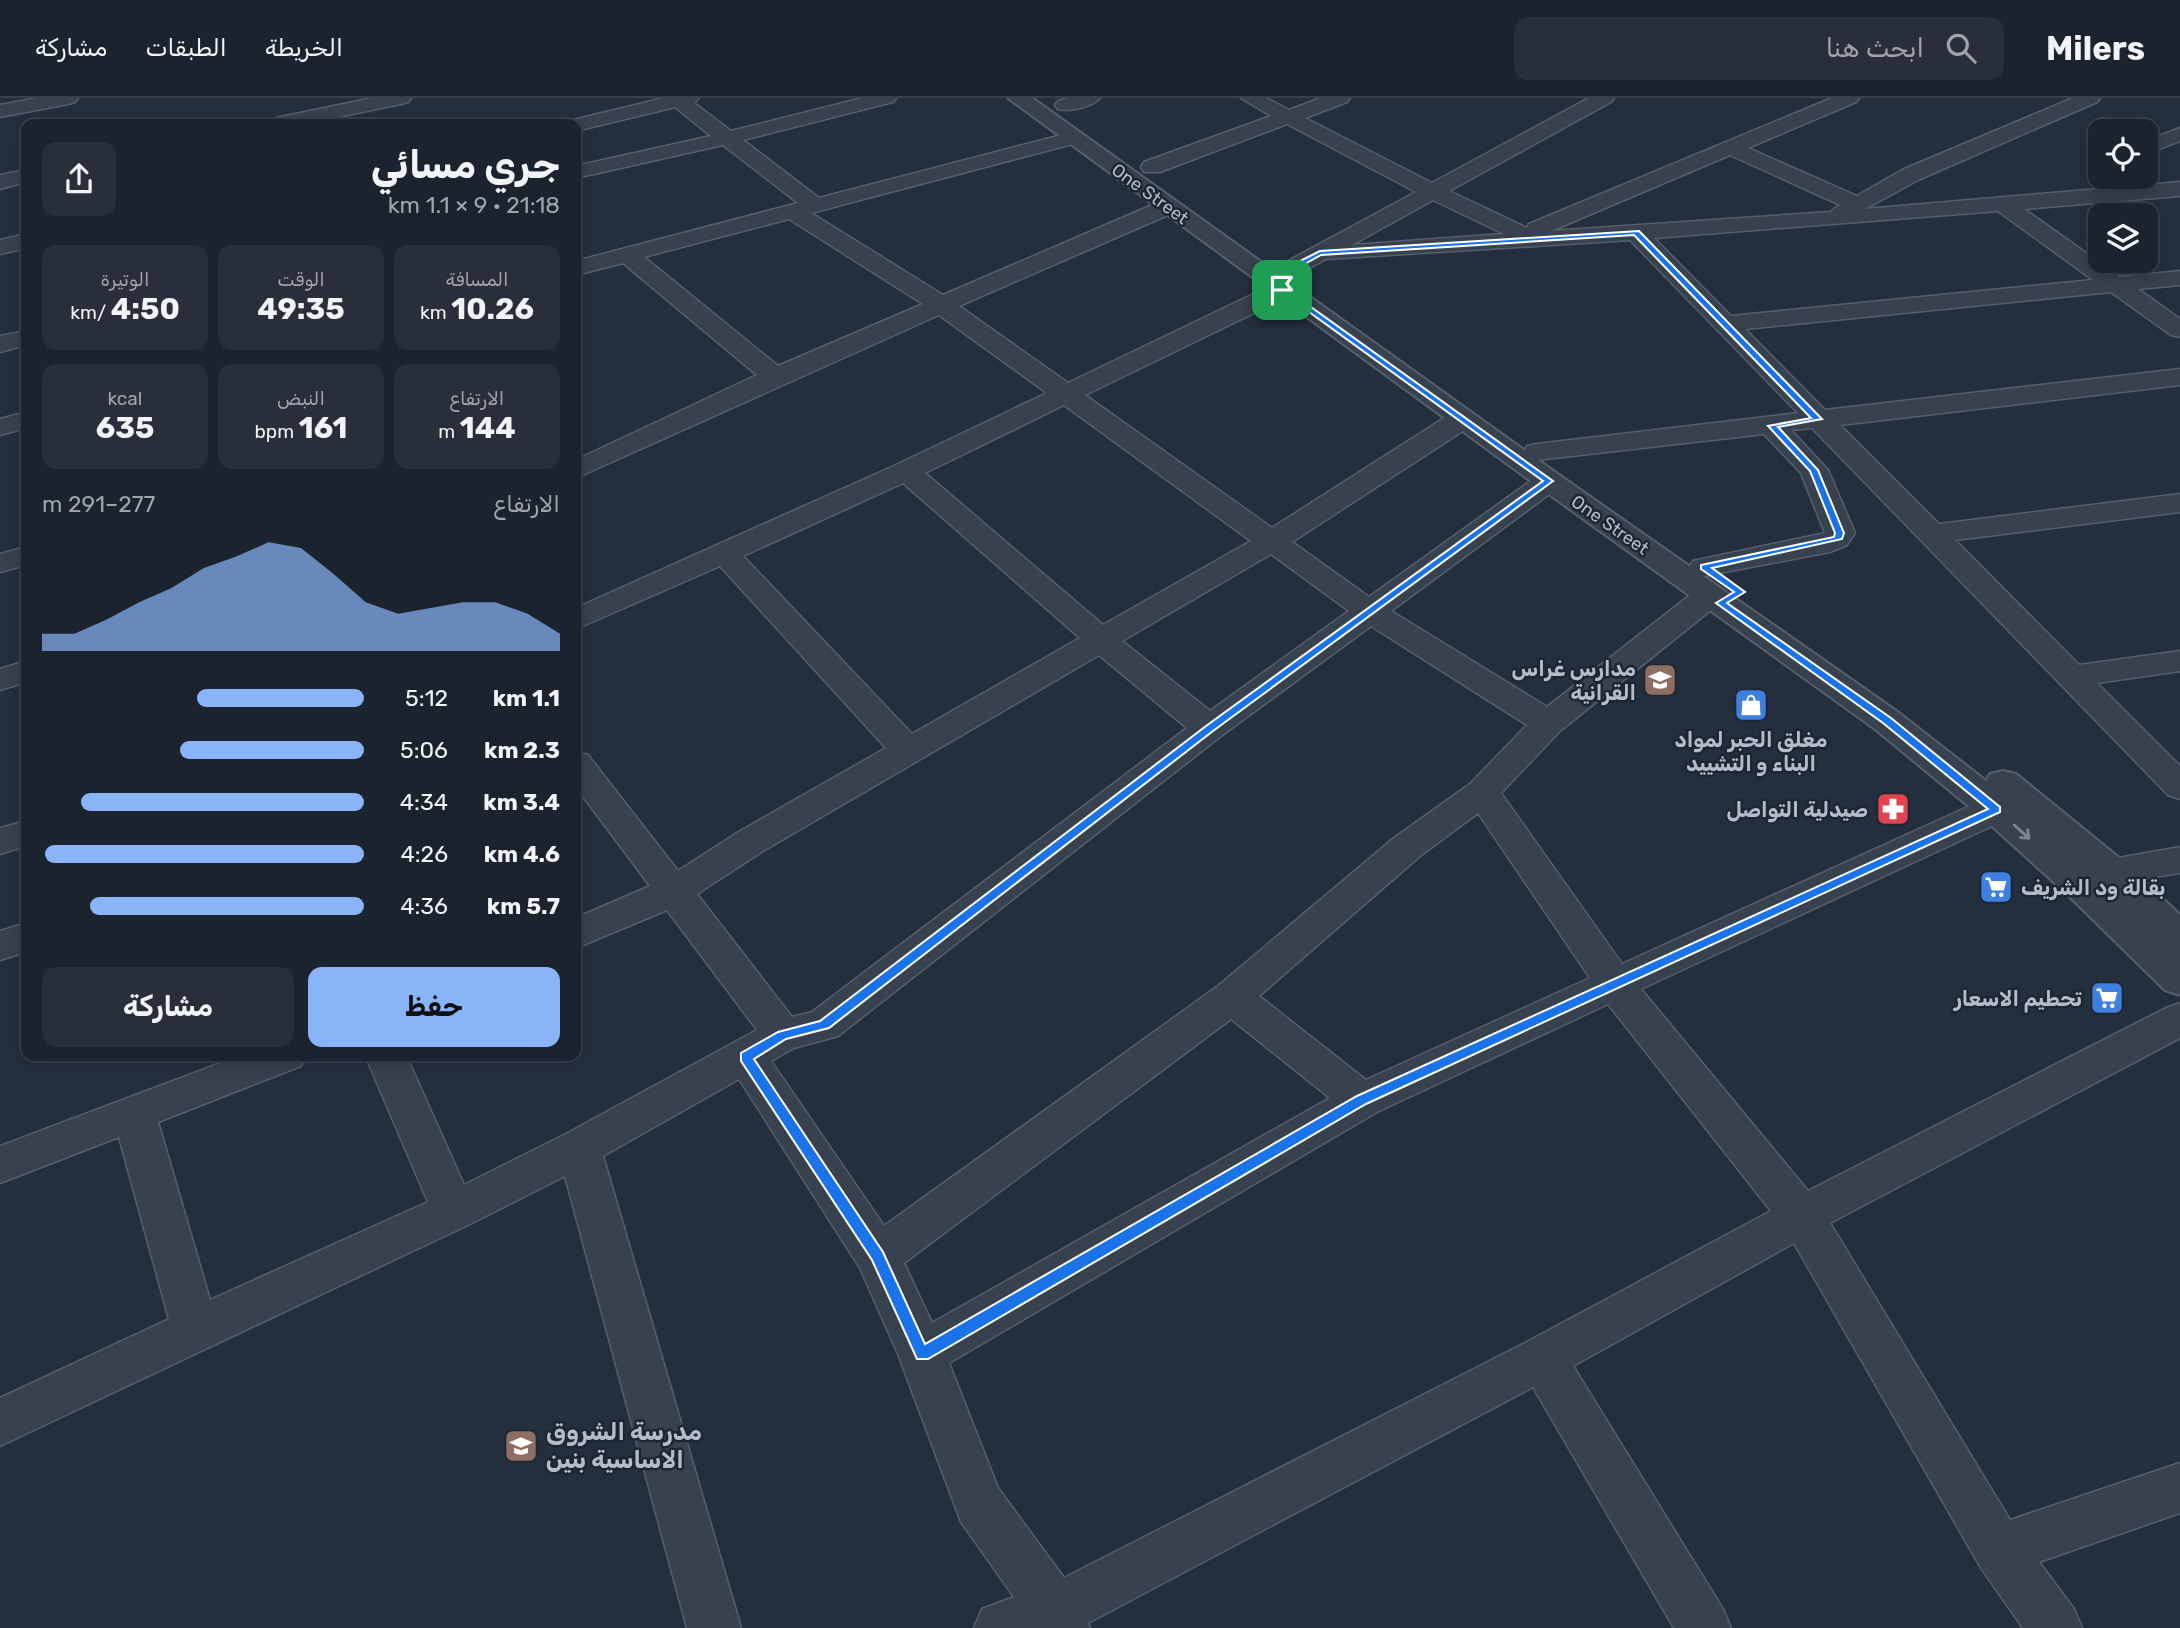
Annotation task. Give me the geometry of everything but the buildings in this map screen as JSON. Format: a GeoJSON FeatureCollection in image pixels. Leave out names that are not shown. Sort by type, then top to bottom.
{"type":"FeatureCollection","features":[{"type":"Feature","properties":{"kind":"street"},"geometry":{"type":"LineString","coordinates":[[0,111],[68,98]]}},
{"type":"Feature","properties":{"kind":"street"},"geometry":{"type":"LineString","coordinates":[[581,171],[728,138],[886,98]]}},
{"type":"Feature","properties":{"kind":"street","name":"One Street"},"geometry":{"type":"LineString","coordinates":[[1018,98],[1167,208],[1283,281],[1719,589],[1907,710],[2057,826],[2180,939]]}},
{"type":"Feature","properties":{"kind":"street"},"geometry":{"type":"LineString","coordinates":[[1251,98],[1517,238]]}},
{"type":"Feature","properties":{"kind":"street"},"geometry":{"type":"LineString","coordinates":[[1152,167],[1340,98]]}},
{"type":"Feature","properties":{"kind":"street"},"geometry":{"type":"LineString","coordinates":[[581,618],[1067,395],[1283,281],[1320,253],[1604,98]]}},
{"type":"Feature","properties":{"kind":"street"},"geometry":{"type":"LineString","coordinates":[[1517,238],[1849,98]]}},
{"type":"Feature","properties":{"kind":"street"},"geometry":{"type":"LineString","coordinates":[[300,119],[394,99],[398,119]]}},
{"type":"Feature","properties":{"kind":"street"},"geometry":{"type":"LineString","coordinates":[[581,124],[681,99],[728,138],[804,209],[1274,540],[1369,611],[1548,723]]}},
{"type":"Feature","properties":{"kind":"street"},"geometry":{"type":"LineString","coordinates":[[1833,219],[1910,175],[2082,99]]}},
{"type":"Feature","properties":{"kind":"street","name":"One Street"},"geometry":{"type":"LineString","coordinates":[[1070,100],[1152,167],[1178,199],[1283,281],[1462,419],[1543,467]]}},
{"type":"Feature","properties":{"kind":"street"},"geometry":{"type":"LineString","coordinates":[[2158,143],[2180,134]]}},
{"type":"Feature","properties":{"kind":"street"},"geometry":{"type":"LineString","coordinates":[[581,267],[1073,138]]}},
{"type":"Feature","properties":{"kind":"street"},"geometry":{"type":"LineString","coordinates":[[1729,147],[1856,204]]}},
{"type":"Feature","properties":{"kind":"street"},"geometry":{"type":"LineString","coordinates":[[0,182],[21,177]]}},
{"type":"Feature","properties":{"kind":"street"},"geometry":{"type":"LineString","coordinates":[[2057,200],[2088,180]]}},
{"type":"Feature","properties":{"kind":"street"},"geometry":{"type":"LineString","coordinates":[[1320,253],[1833,219],[2180,189]]}},
{"type":"Feature","properties":{"kind":"street"},"geometry":{"type":"LineString","coordinates":[[2003,205],[2180,330]]}},
{"type":"Feature","properties":{"kind":"street"},"geometry":{"type":"LineString","coordinates":[[585,458],[1167,208]]}},
{"type":"Feature","properties":{"kind":"street"},"geometry":{"type":"LineString","coordinates":[[1636,233],[2180,788]]}},
{"type":"Feature","properties":{"kind":"street"},"geometry":{"type":"LineString","coordinates":[[0,247],[21,242]]}},
{"type":"Feature","properties":{"kind":"street"},"geometry":{"type":"LineString","coordinates":[[626,254],[775,377]]}},
{"type":"Feature","properties":{"kind":"street"},"geometry":{"type":"LineString","coordinates":[[1724,324],[2180,278]]}},
{"type":"Feature","properties":{"kind":"street"},"geometry":{"type":"LineString","coordinates":[[0,344],[21,339]]}},
{"type":"Feature","properties":{"kind":"street"},"geometry":{"type":"LineString","coordinates":[[0,1423],[195,1329],[454,1211],[579,1148],[764,1046],[824,1025],[1209,729],[1369,611],[1543,467],[1818,419],[2180,377]]}},
{"type":"Feature","properties":{"kind":"street"},"geometry":{"type":"LineString","coordinates":[[581,932],[674,891],[750,842],[1274,540],[1462,419]]}},
{"type":"Feature","properties":{"kind":"street"},"geometry":{"type":"LineString","coordinates":[[0,427],[21,421]]}},
{"type":"Feature","properties":{"kind":"street"},"geometry":{"type":"LineString","coordinates":[[878,1256],[1232,997],[1407,847],[1482,792],[1548,723],[1719,589],[1837,539],[1840,533],[1814,470],[1772,426]]}},
{"type":"Feature","properties":{"kind":"street"},"geometry":{"type":"LineString","coordinates":[[906,471],[1102,641],[1209,729]]}},
{"type":"Feature","properties":{"kind":"street"},"geometry":{"type":"LineString","coordinates":[[1931,534],[2180,503]]}},
{"type":"Feature","properties":{"kind":"street"},"geometry":{"type":"LineString","coordinates":[[725,554],[909,752]]}},
{"type":"Feature","properties":{"kind":"street"},"geometry":{"type":"LineString","coordinates":[[0,563],[21,557]]}},
{"type":"Feature","properties":{"kind":"street","name":"One Street"},"geometry":{"type":"LineString","coordinates":[[1719,589],[1996,809],[2080,883],[2180,979]]}},
{"type":"Feature","properties":{"kind":"street"},"geometry":{"type":"LineString","coordinates":[[2069,677],[2180,661]]}},
{"type":"Feature","properties":{"kind":"street"},"geometry":{"type":"LineString","coordinates":[[0,680],[21,673]]}},
{"type":"Feature","properties":{"kind":"street"},"geometry":{"type":"LineString","coordinates":[[581,770],[674,891],[764,1046],[878,1256],[922,1354],[979,1504],[1059,1620]]}},
{"type":"Feature","properties":{"kind":"street"},"geometry":{"type":"LineString","coordinates":[[1482,792],[1614,983],[1802,1216],[2000,1549],[2055,1628]]}},
{"type":"Feature","properties":{"kind":"street"},"geometry":{"type":"LineString","coordinates":[[922,1354],[1362,1100],[1996,809]]}},
{"type":"Feature","properties":{"kind":"street"},"geometry":{"type":"LineString","coordinates":[[0,841],[21,835]]}},
{"type":"Feature","properties":{"kind":"street"},"geometry":{"type":"LineString","coordinates":[[2109,871],[2180,860]]}},
{"type":"Feature","properties":{"kind":"street"},"geometry":{"type":"LineString","coordinates":[[0,946],[21,939]]}},
{"type":"Feature","properties":{"kind":"street"},"geometry":{"type":"LineString","coordinates":[[1232,997],[1362,1100]]}},
{"type":"Feature","properties":{"kind":"street"},"geometry":{"type":"LineString","coordinates":[[1002,1628],[1059,1620],[1802,1216],[2180,1019]]}},
{"type":"Feature","properties":{"kind":"street"},"geometry":{"type":"LineString","coordinates":[[0,1165],[271,1061]]}},
{"type":"Feature","properties":{"kind":"street"},"geometry":{"type":"LineString","coordinates":[[388,1061],[454,1211]]}},
{"type":"Feature","properties":{"kind":"street"},"geometry":{"type":"LineString","coordinates":[[134,1113],[195,1329]]}},
{"type":"Feature","properties":{"kind":"street"},"geometry":{"type":"LineString","coordinates":[[579,1148],[714,1628]]}},
{"type":"Feature","properties":{"kind":"street"},"geometry":{"type":"LineString","coordinates":[[1542,1358],[1704,1628]]}},
{"type":"Feature","properties":{"kind":"street"},"geometry":{"type":"LineString","coordinates":[[2000,1549],[2180,1488]]}},
{"type":"Feature","properties":{"kind":"place","name":"مدارس غراس القرانية"},"geometry":{"type":"Point","coordinates":[1660,680]}},
{"type":"Feature","properties":{"kind":"place","name":"مغلق الحبر لمواد البناء و التشييد"},"geometry":{"type":"Point","coordinates":[1751,705]}},
{"type":"Feature","properties":{"kind":"place","name":"صيدلية التواصل"},"geometry":{"type":"Point","coordinates":[1893,809]}},
{"type":"Feature","properties":{"kind":"place","name":"بقالة ود الشريف"},"geometry":{"type":"Point","coordinates":[1996,887]}},
{"type":"Feature","properties":{"kind":"place","name":"تحطيم الاسعار"},"geometry":{"type":"Point","coordinates":[2107,998]}},
{"type":"Feature","properties":{"kind":"place","name":"مدرسة الشروق الاساسية بنين"},"geometry":{"type":"Point","coordinates":[521,1446]}},
{"type":"Feature","properties":{"kind":"route"},"geometry":{"type":"LineString","coordinates":[[1636,233],[1818,419],[1772,426],[1814,470],[1840,533],[1837,539],[1704,567],[1741,592],[1721,603],[1887,721],[1996,809],[1362,1100],[922,1354],[878,1256],[746,1057],[783,1035],[824,1025],[1209,729],[1549,481],[1282,290],[1283,273],[1320,253],[1636,233]]}}]}
